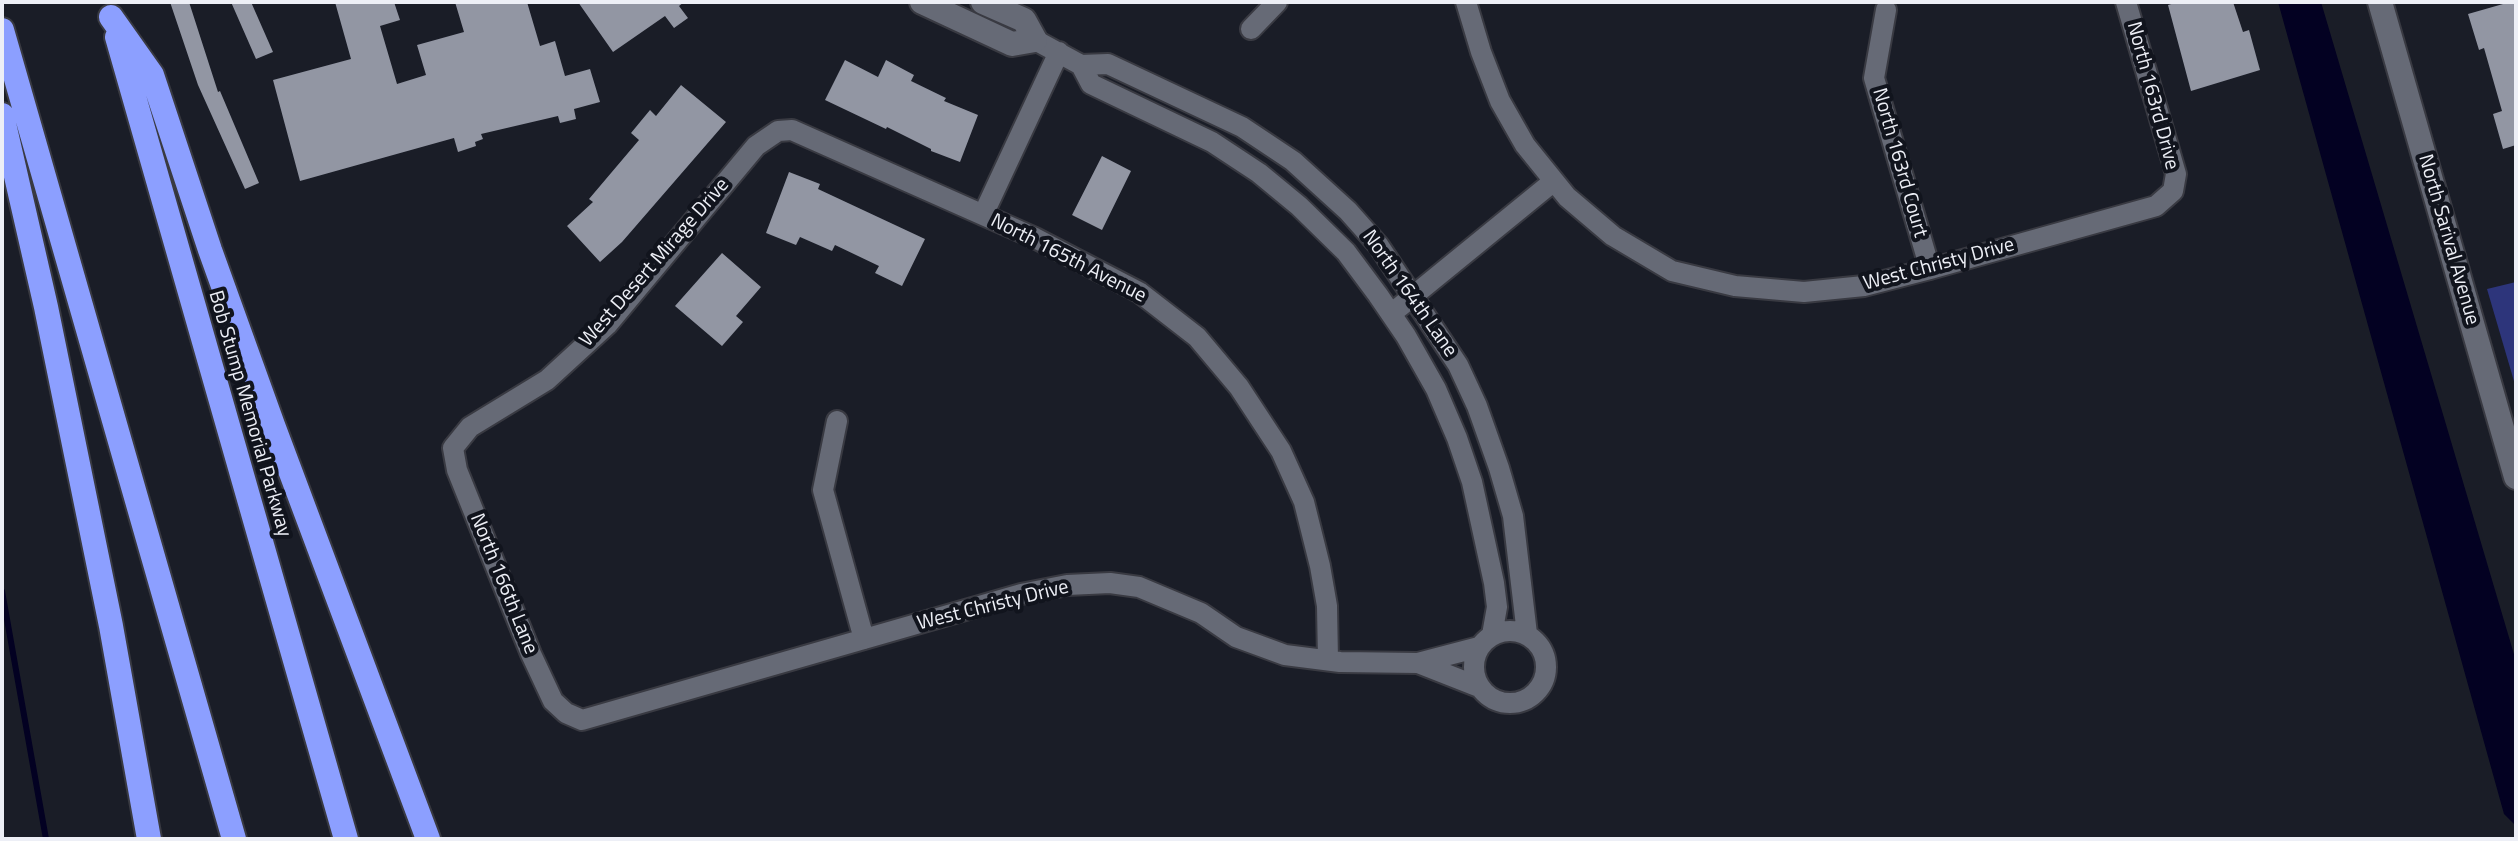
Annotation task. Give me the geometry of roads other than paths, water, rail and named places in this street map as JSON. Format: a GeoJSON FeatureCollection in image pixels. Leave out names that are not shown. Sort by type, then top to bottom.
{"type":"FeatureCollection","features":[{"type":"Feature","properties":{"kind":"highway","name":"Bob Stump Memorial Parkway"},"geometry":{"type":"LineString","coordinates":[[109,10],[346,839]]}},
{"type":"Feature","properties":{"kind":"highway"},"geometry":{"type":"LineString","coordinates":[[109,10],[152,75],[210,250],[428,839]]}},
{"type":"Feature","properties":{"kind":"highway"},"geometry":{"type":"LineString","coordinates":[[2,30],[234,839]]}},
{"type":"Feature","properties":{"kind":"highway"},"geometry":{"type":"LineString","coordinates":[[2,115],[46,307],[111,626],[149,839]]}},
{"type":"Feature","properties":{"kind":"main road"},"geometry":{"type":"LineString","coordinates":[[922,2],[1012,44],[1035,40],[1024,20],[983,2]]}},
{"type":"Feature","properties":{"kind":"main road","name":"North Sarival Avenue"},"geometry":{"type":"LineString","coordinates":[[2380,2],[2516,477]]}},
{"type":"Feature","properties":{"kind":"street"},"geometry":{"type":"LineString","coordinates":[[1251,29],[1277,2]]}},
{"type":"Feature","properties":{"kind":"street","name":"West Christy Drive"},"geometry":{"type":"LineString","coordinates":[[1466,2],[1500,101],[1525,145],[1567,197],[1613,236],[1672,271],[1735,286],[1804,292],[1864,286],[2156,206],[2173,191]]}},
{"type":"Feature","properties":{"kind":"street","name":"North 163rd Drive"},"geometry":{"type":"LineString","coordinates":[[2126,2],[2176,174],[2173,191]]}},
{"type":"Feature","properties":{"kind":"street","name":"North 163rd Court"},"geometry":{"type":"LineString","coordinates":[[1886,10],[1874,78],[1930,269]]}},
{"type":"Feature","properties":{"kind":"street","name":"North 164th Lane"},"geometry":{"type":"LineString","coordinates":[[1035,40],[1081,65],[1091,84],[1212,142],[1259,173],[1299,206],[1346,252],[1391,314],[1436,389],[1472,482],[1497,607],[1486,641],[1473,664],[1474,676],[1479,687],[1499,702],[1511,704],[1534,695],[1541,686],[1546,663],[1543,651],[1527,634],[1513,516],[1499,468],[1477,406],[1458,365],[1379,246],[1348,211],[1280,152],[1231,121],[1108,64],[1081,65]]}},
{"type":"Feature","properties":{"kind":"street"},"geometry":{"type":"LineString","coordinates":[[983,215],[1059,52]]}},
{"type":"Feature","properties":{"kind":"street","name":"North 165th Avenue"},"geometry":{"type":"LineString","coordinates":[[778,131],[792,130],[1035,238],[1139,292],[1197,337],[1239,387],[1281,451],[1304,502],[1327,606],[1328,660]]}},
{"type":"Feature","properties":{"kind":"street","name":"West Desert Mirage Drive"},"geometry":{"type":"LineString","coordinates":[[453,448],[470,427],[547,380],[607,325],[756,146],[778,131]]}},
{"type":"Feature","properties":{"kind":"street"},"geometry":{"type":"LineString","coordinates":[[1391,314],[1554,181]]}},
{"type":"Feature","properties":{"kind":"street"},"geometry":{"type":"LineString","coordinates":[[837,421],[823,490],[864,639]]}},
{"type":"Feature","properties":{"kind":"street","name":"North 166th Lane"},"geometry":{"type":"LineString","coordinates":[[453,448],[457,470],[531,654],[553,701],[566,713]]}},
{"type":"Feature","properties":{"kind":"street","name":"West Christy Drive"},"geometry":{"type":"LineString","coordinates":[[566,713],[582,720],[1021,594],[1067,585],[1110,583],[1139,587],[1201,613],[1236,637],[1285,655],[1328,660],[1418,663]]}},
{"type":"Feature","properties":{"kind":"street"},"geometry":{"type":"LineString","coordinates":[[1418,663],[1516,631],[1527,634]]}},
{"type":"Feature","properties":{"kind":"street"},"geometry":{"type":"LineString","coordinates":[[1418,663],[1479,687]]}},
{"type":"Feature","properties":{"kind":"water"},"geometry":{"type":"Polygon","coordinates":[[[2278,2],[2321,2],[2516,661],[2516,826],[2504,814],[2278,2]]]}},
{"type":"Feature","properties":{"kind":"waterway"},"geometry":{"type":"LineString","coordinates":[[2,591],[46,839]]}}]}
